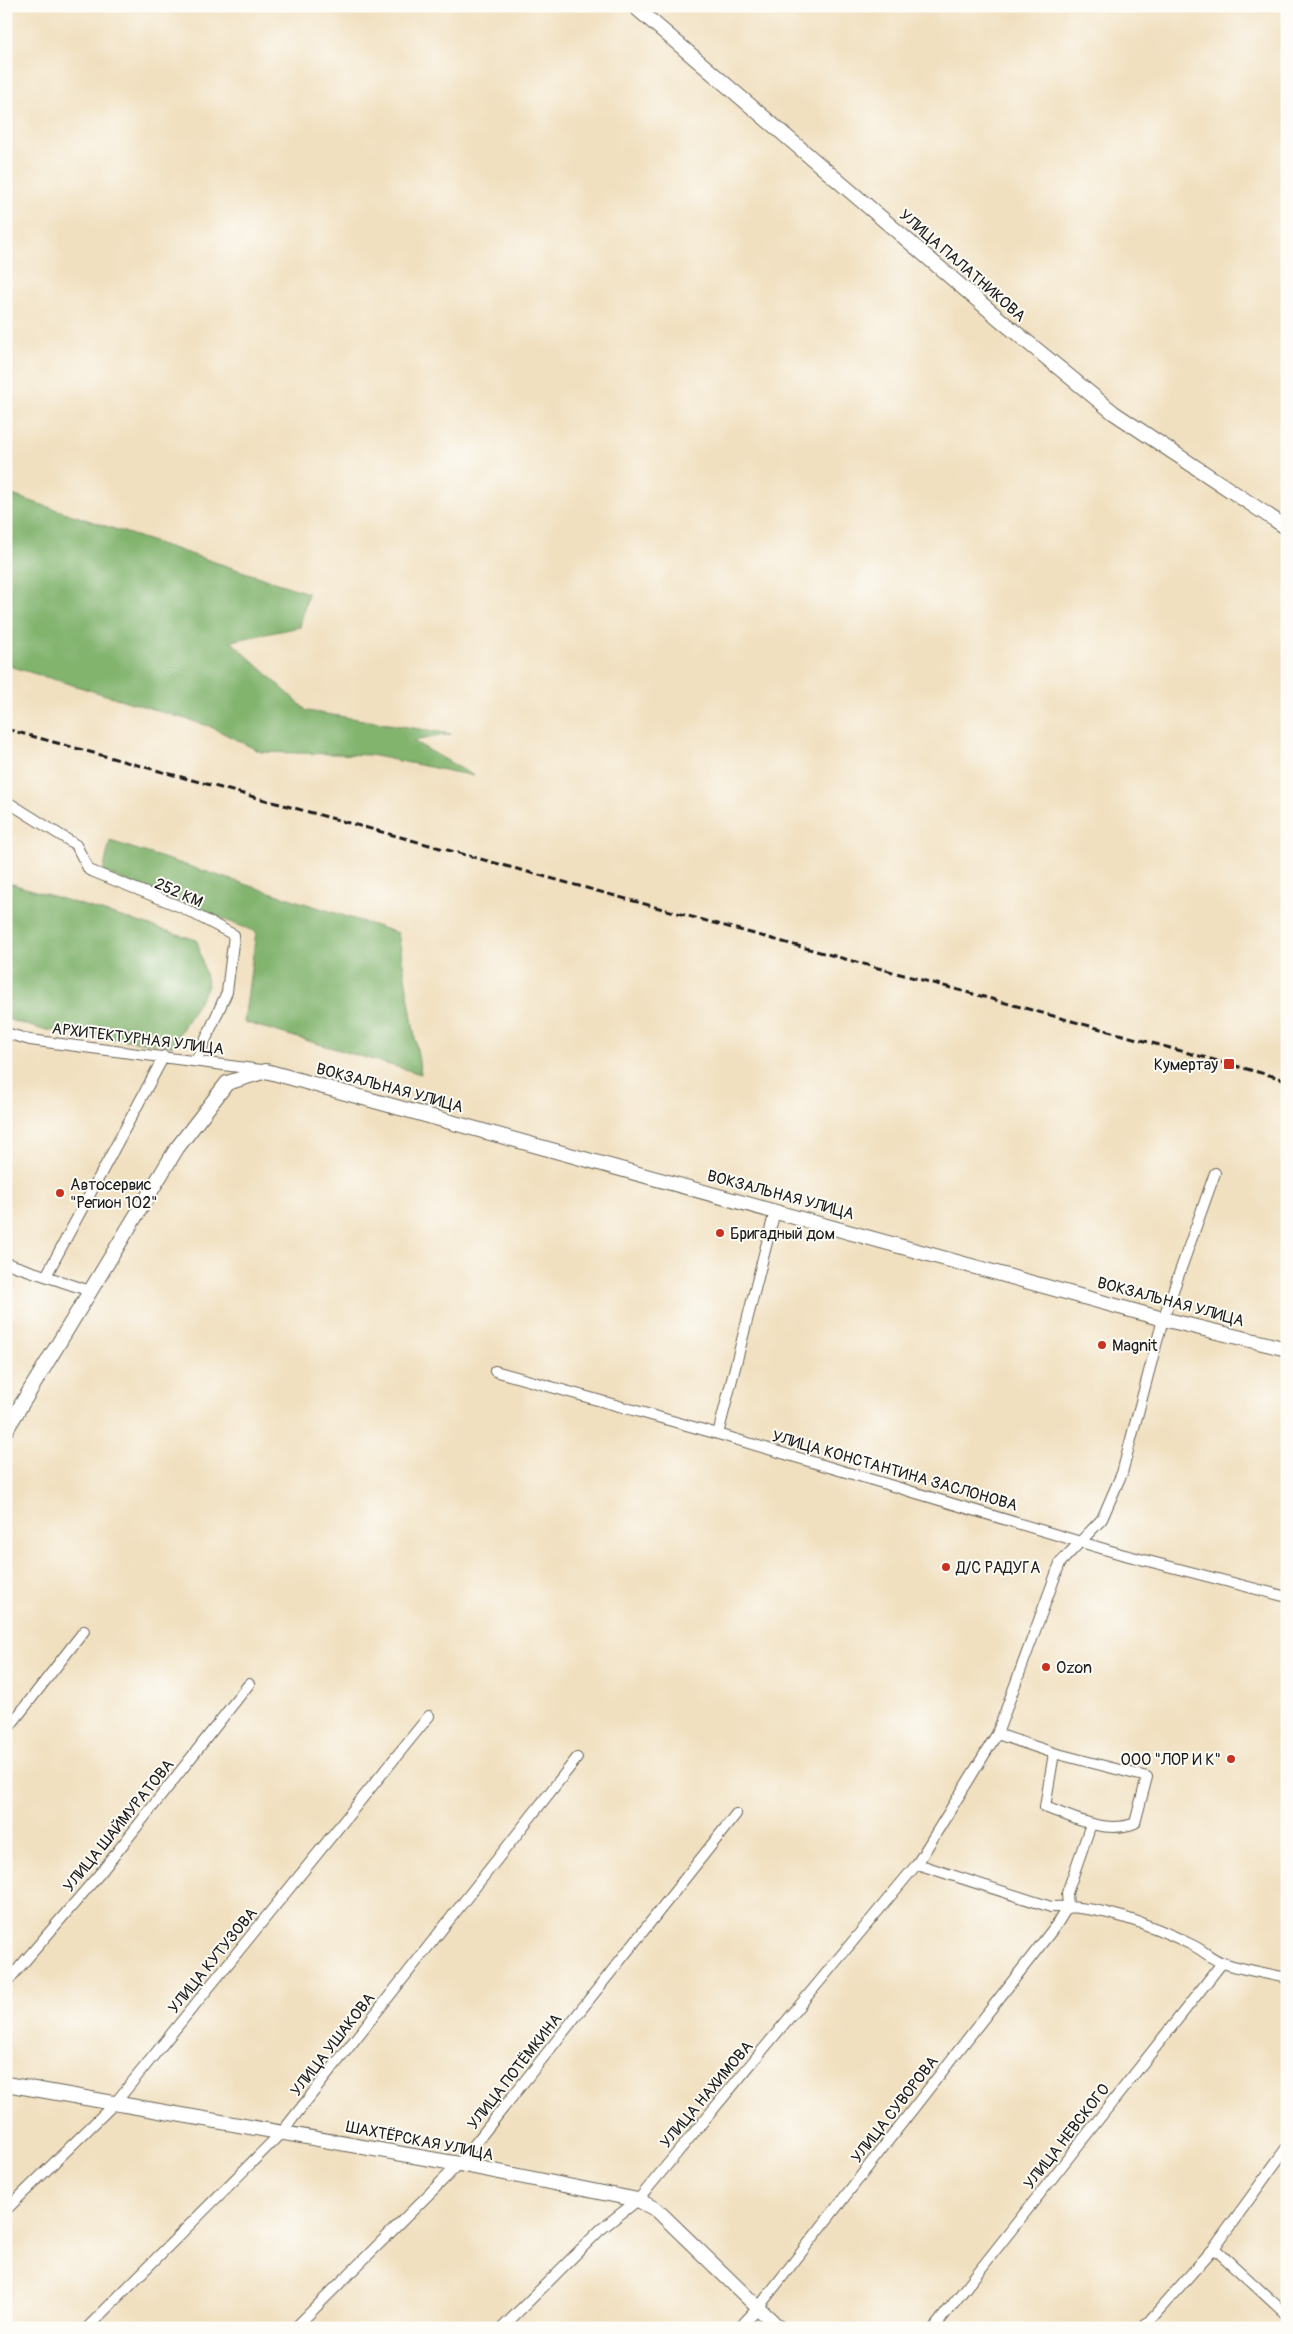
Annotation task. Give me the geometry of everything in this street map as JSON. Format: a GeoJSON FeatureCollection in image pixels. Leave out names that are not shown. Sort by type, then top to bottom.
{"type":"FeatureCollection","features":[{"type":"Feature","properties":{"kind":"street","name":"УЛИЦА ПАЛАТНИКОВА"},"geometry":{"type":"LineString","coordinates":[[634,6],[1002,322],[1114,413],[1287,528]]}},
{"type":"Feature","properties":{"kind":"street","name":"252 КМ"},"geometry":{"type":"LineString","coordinates":[[6,801],[76,845],[89,870],[181,907],[234,935],[228,992],[196,1061]]}},
{"type":"Feature","properties":{"kind":"street","name":"АРХИТЕКТУРНАЯ УЛИЦА"},"geometry":{"type":"LineString","coordinates":[[6,1033],[30,1040],[164,1056],[266,1071]]}},
{"type":"Feature","properties":{"kind":"street"},"geometry":{"type":"LineString","coordinates":[[46,1276],[164,1056]]}},
{"type":"Feature","properties":{"kind":"street"},"geometry":{"type":"LineString","coordinates":[[6,1430],[177,1148],[227,1083],[266,1071]]}},
{"type":"Feature","properties":{"kind":"street","name":"ВОКЗАЛЬНАЯ УЛИЦА"},"geometry":{"type":"LineString","coordinates":[[266,1071],[1163,1319],[1287,1349]]}},
{"type":"Feature","properties":{"kind":"street","name":"УЛИЦА НАХИМОВА"},"geometry":{"type":"LineString","coordinates":[[502,2328],[600,2230],[638,2200],[917,1864],[997,1734],[1060,1563],[1102,1519],[1122,1473],[1163,1319],[1215,1173]]}},
{"type":"Feature","properties":{"kind":"street"},"geometry":{"type":"LineString","coordinates":[[718,1434],[776,1211]]}},
{"type":"Feature","properties":{"kind":"street"},"geometry":{"type":"LineString","coordinates":[[6,1263],[90,1291]]}},
{"type":"Feature","properties":{"kind":"street","name":"УЛИЦА КОНСТАНТИНА ЗАСЛОНОВА"},"geometry":{"type":"LineString","coordinates":[[495,1371],[718,1434],[1121,1554],[1287,1597]]}},
{"type":"Feature","properties":{"kind":"street"},"geometry":{"type":"LineString","coordinates":[[6,1731],[84,1631]]}},
{"type":"Feature","properties":{"kind":"street","name":"УЛИЦА ШАЙМУРАТОВА"},"geometry":{"type":"LineString","coordinates":[[6,1983],[102,1871],[249,1684]]}},
{"type":"Feature","properties":{"kind":"street","name":"УЛИЦА КУТУЗОВА"},"geometry":{"type":"LineString","coordinates":[[6,2210],[116,2102],[429,1716]]}},
{"type":"Feature","properties":{"kind":"street"},"geometry":{"type":"LineString","coordinates":[[997,1734],[1054,1753],[1147,1777],[1135,1823],[1123,1828],[1091,1824],[1045,1807],[1054,1753]]}},
{"type":"Feature","properties":{"kind":"street","name":"УЛИЦА УШАКОВА"},"geometry":{"type":"LineString","coordinates":[[87,2328],[282,2132],[577,1758]]}},
{"type":"Feature","properties":{"kind":"street","name":"УЛИЦА ПОТЁМКИНА"},"geometry":{"type":"LineString","coordinates":[[295,2328],[459,2164],[736,1814]]}},
{"type":"Feature","properties":{"kind":"street"},"geometry":{"type":"LineString","coordinates":[[1068,1906],[1068,1893],[1091,1824]]}},
{"type":"Feature","properties":{"kind":"street"},"geometry":{"type":"LineString","coordinates":[[917,1864],[1052,1907],[1068,1906],[1106,1912],[1194,1946],[1222,1963],[1287,1978]]}},
{"type":"Feature","properties":{"kind":"street","name":"УЛИЦА СУВОРОВА"},"geometry":{"type":"LineString","coordinates":[[739,2328],[758,2308],[1057,1924],[1068,1906]]}},
{"type":"Feature","properties":{"kind":"street","name":"УЛИЦА НЕВСКОГО"},"geometry":{"type":"LineString","coordinates":[[934,2328],[1222,1963]]}},
{"type":"Feature","properties":{"kind":"street","name":"ШАХТЁРСКАЯ УЛИЦА"},"geometry":{"type":"LineString","coordinates":[[6,2084],[459,2164],[638,2200],[657,2210],[779,2328]]}},
{"type":"Feature","properties":{"kind":"street"},"geometry":{"type":"LineString","coordinates":[[1143,2328],[1214,2248],[1286,2150]]}},
{"type":"Feature","properties":{"kind":"street"},"geometry":{"type":"LineString","coordinates":[[1214,2248],[1287,2315]]}},
{"type":"Feature","properties":{"kind":"green space"},"geometry":{"type":"Polygon","coordinates":[[[6,493],[308,593],[300,627],[231,641],[307,711],[451,734],[413,741],[474,776],[370,755],[261,752],[209,726],[6,665],[6,493]]]}},
{"type":"Feature","properties":{"kind":"green space"},"geometry":{"type":"Polygon","coordinates":[[[110,841],[398,933],[421,1074],[244,1022],[256,932],[103,872],[110,841]]]}},
{"type":"Feature","properties":{"kind":"green space"},"geometry":{"type":"Polygon","coordinates":[[[6,882],[197,940],[208,986],[172,1046],[40,1029],[6,1019],[6,882]]]}},
{"type":"Feature","properties":{"kind":"railway"},"geometry":{"type":"LineString","coordinates":[[6,729],[1287,1080]]}},
{"type":"Feature","properties":{"kind":"place","name":"Кумертау"},"geometry":{"type":"Point","coordinates":[1229,1064]}},
{"type":"Feature","properties":{"kind":"place","name":"Автосервис \"Регион 102\""},"geometry":{"type":"Point","coordinates":[60,1193]}},
{"type":"Feature","properties":{"kind":"place","name":"Бригадный дом"},"geometry":{"type":"Point","coordinates":[720,1233]}},
{"type":"Feature","properties":{"kind":"place","name":"Magnit"},"geometry":{"type":"Point","coordinates":[1102,1345]}},
{"type":"Feature","properties":{"kind":"place","name":"Д/С РАДУГА"},"geometry":{"type":"Point","coordinates":[946,1567]}},
{"type":"Feature","properties":{"kind":"place","name":"Ozon"},"geometry":{"type":"Point","coordinates":[1046,1667]}},
{"type":"Feature","properties":{"kind":"place","name":"ООО \"ЛОР И К\""},"geometry":{"type":"Point","coordinates":[1231,1759]}}]}
